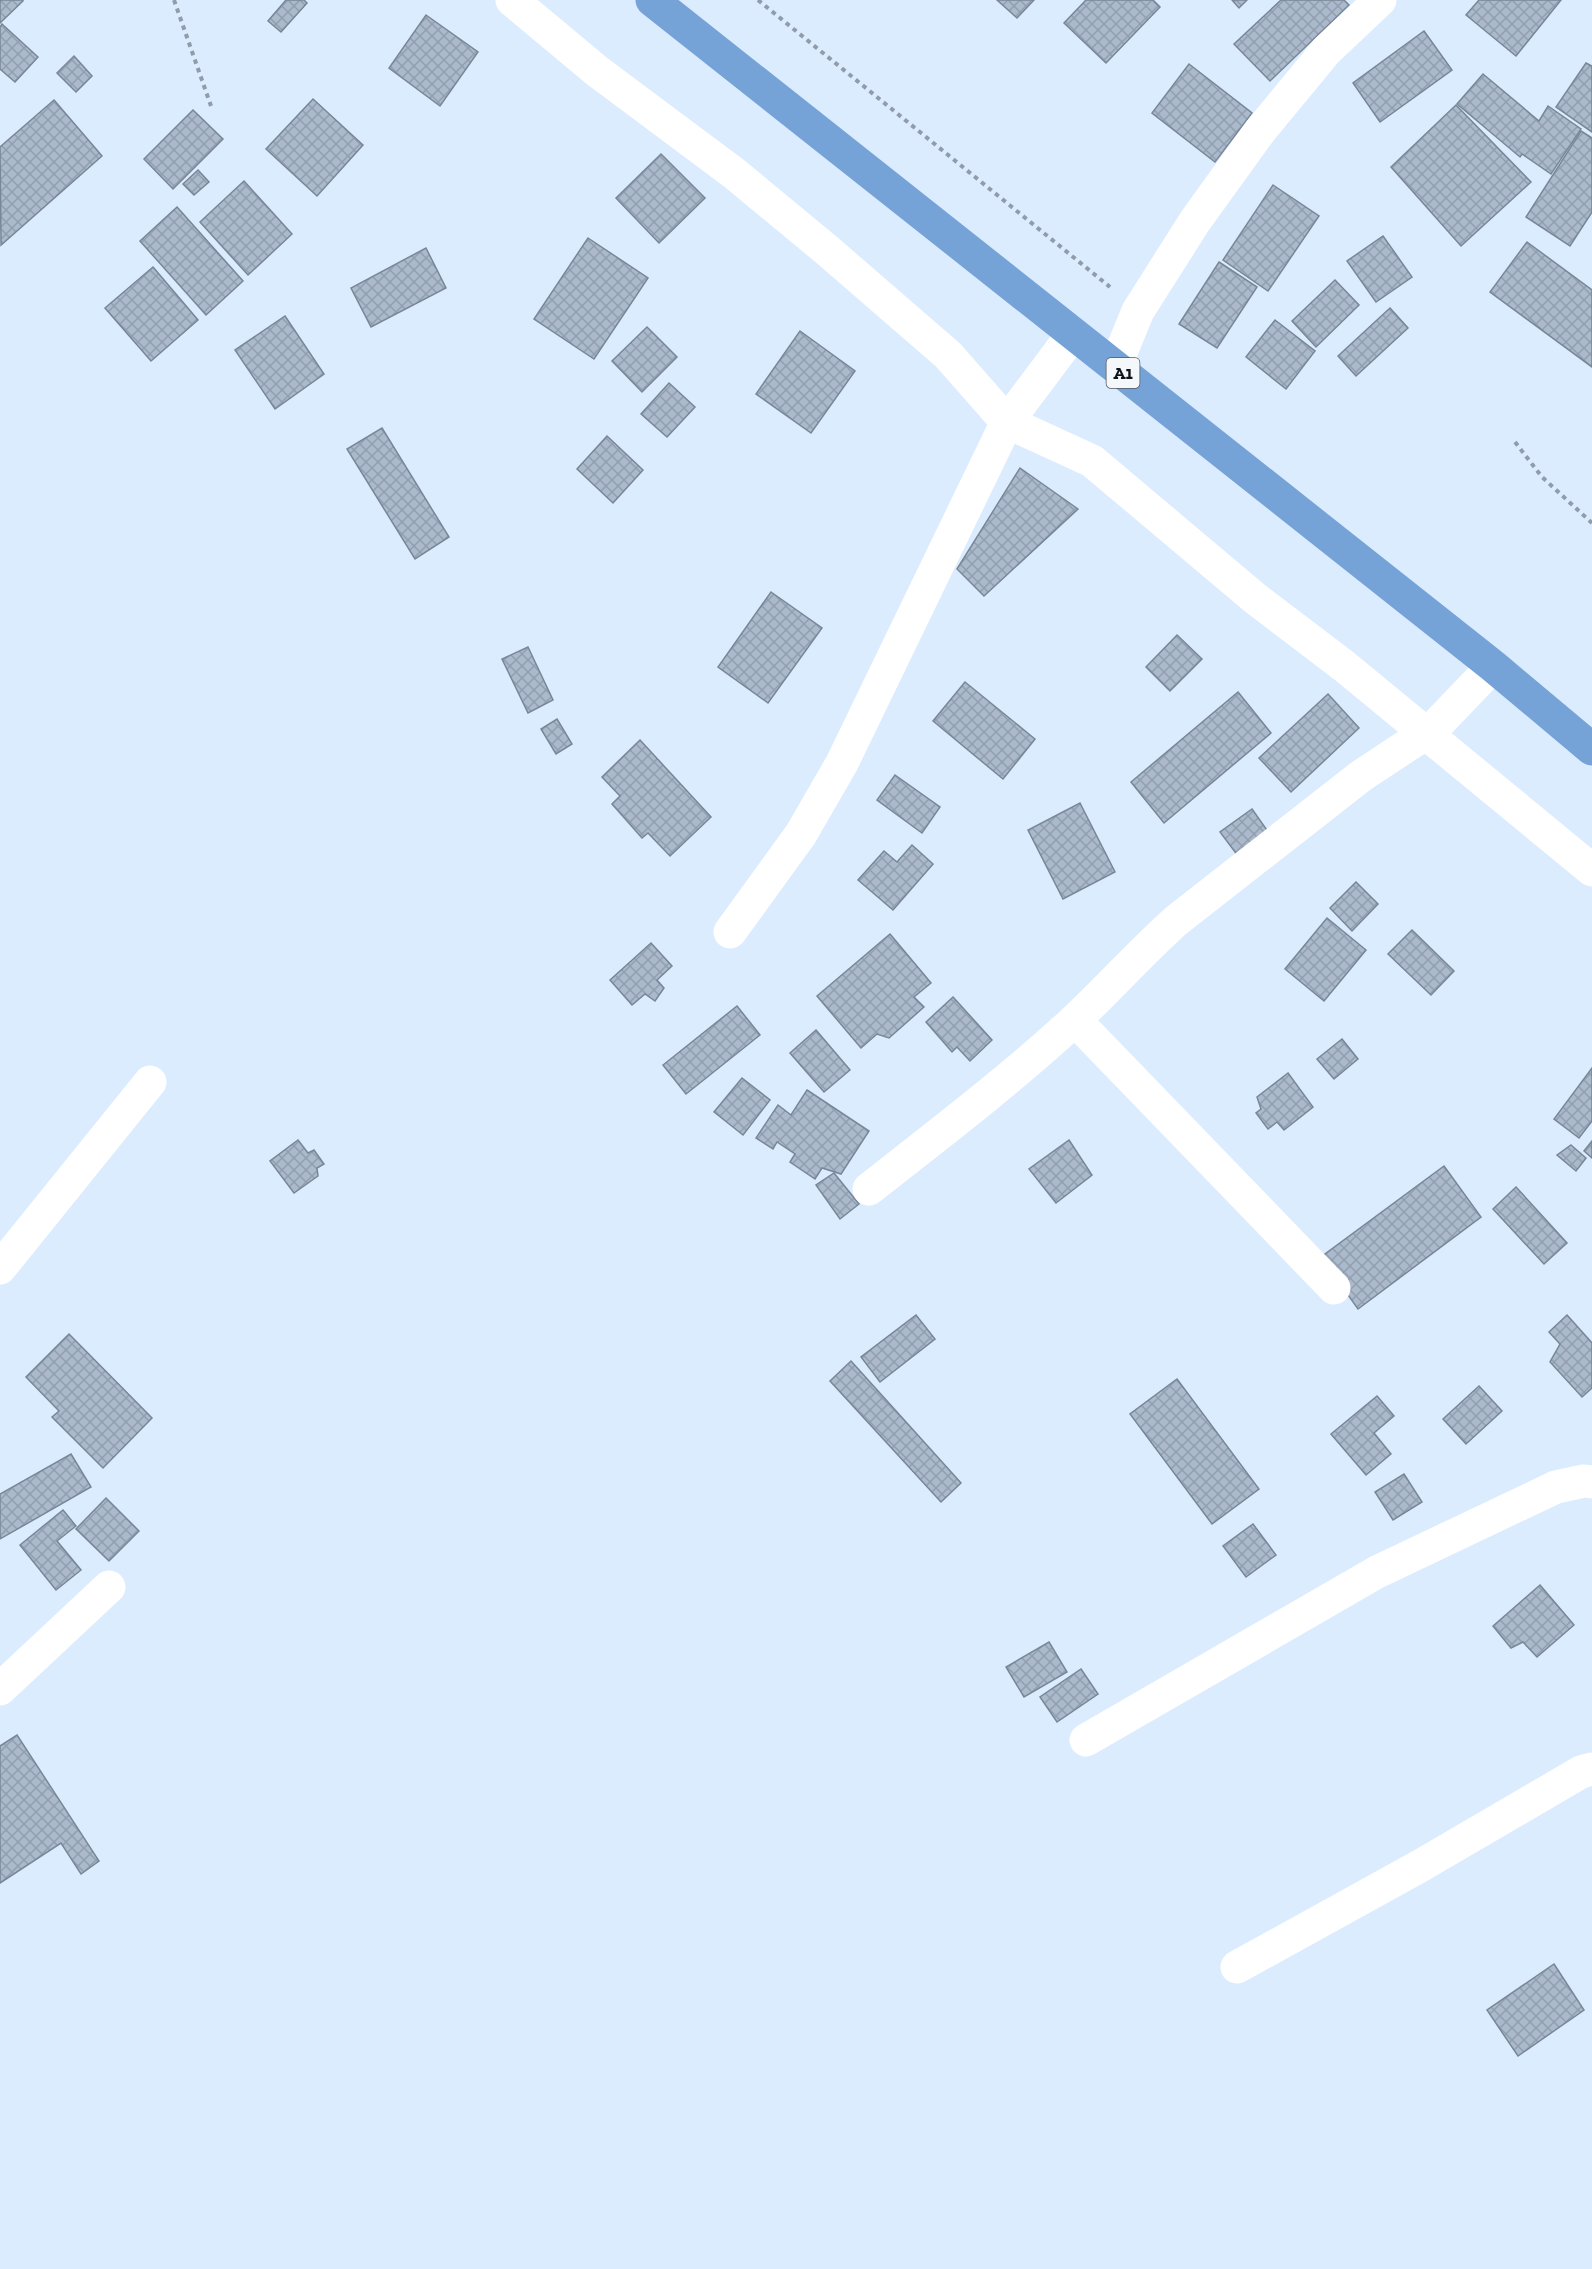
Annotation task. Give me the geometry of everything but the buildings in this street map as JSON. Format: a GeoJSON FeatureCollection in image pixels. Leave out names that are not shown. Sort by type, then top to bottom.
{"type":"FeatureCollection","features":[{"type":"Feature","properties":{"kind":"highway","name":"A1"},"geometry":{"type":"LineString","coordinates":[[652,0],[1493,666],[1592,749]]}},
{"type":"Feature","properties":{"kind":"street"},"geometry":{"type":"LineString","coordinates":[[512,0],[597,71],[735,174],[828,251],[948,355],[1007,422],[1092,461],[1256,599],[1344,666],[1592,870]]}},
{"type":"Feature","properties":{"kind":"street"},"geometry":{"type":"LineString","coordinates":[[1115,367],[1138,311],[1196,221],[1260,131],[1326,51],[1380,0]]}},
{"type":"Feature","properties":{"kind":"street"},"geometry":{"type":"LineString","coordinates":[[730,932],[801,834],[842,763],[1007,422],[1073,334]]}},
{"type":"Feature","properties":{"kind":"street"},"geometry":{"type":"LineString","coordinates":[[869,1189],[1001,1084],[1075,1020],[1177,920],[1361,776],[1427,735],[1493,666]]}},
{"type":"Feature","properties":{"kind":"street"},"geometry":{"type":"LineString","coordinates":[[1075,1020],[1334,1288]]}},
{"type":"Feature","properties":{"kind":"street"},"geometry":{"type":"LineString","coordinates":[[0,1268],[150,1082]]}},
{"type":"Feature","properties":{"kind":"street"},"geometry":{"type":"LineString","coordinates":[[1086,1740],[1377,1572],[1556,1487],[1584,1481],[1592,1482]]}},
{"type":"Feature","properties":{"kind":"street"},"geometry":{"type":"LineString","coordinates":[[0,1689],[109,1587]]}},
{"type":"Feature","properties":{"kind":"street"},"geometry":{"type":"LineString","coordinates":[[1237,1967],[1420,1866],[1581,1772],[1592,1769]]}},
{"type":"Feature","properties":{"kind":"path"},"geometry":{"type":"LineString","coordinates":[[174,0],[211,106]]}},
{"type":"Feature","properties":{"kind":"path"},"geometry":{"type":"LineString","coordinates":[[758,0],[1138,311]]}},
{"type":"Feature","properties":{"kind":"path"},"geometry":{"type":"LineString","coordinates":[[1515,442],[1542,477],[1592,523]]}}]}
